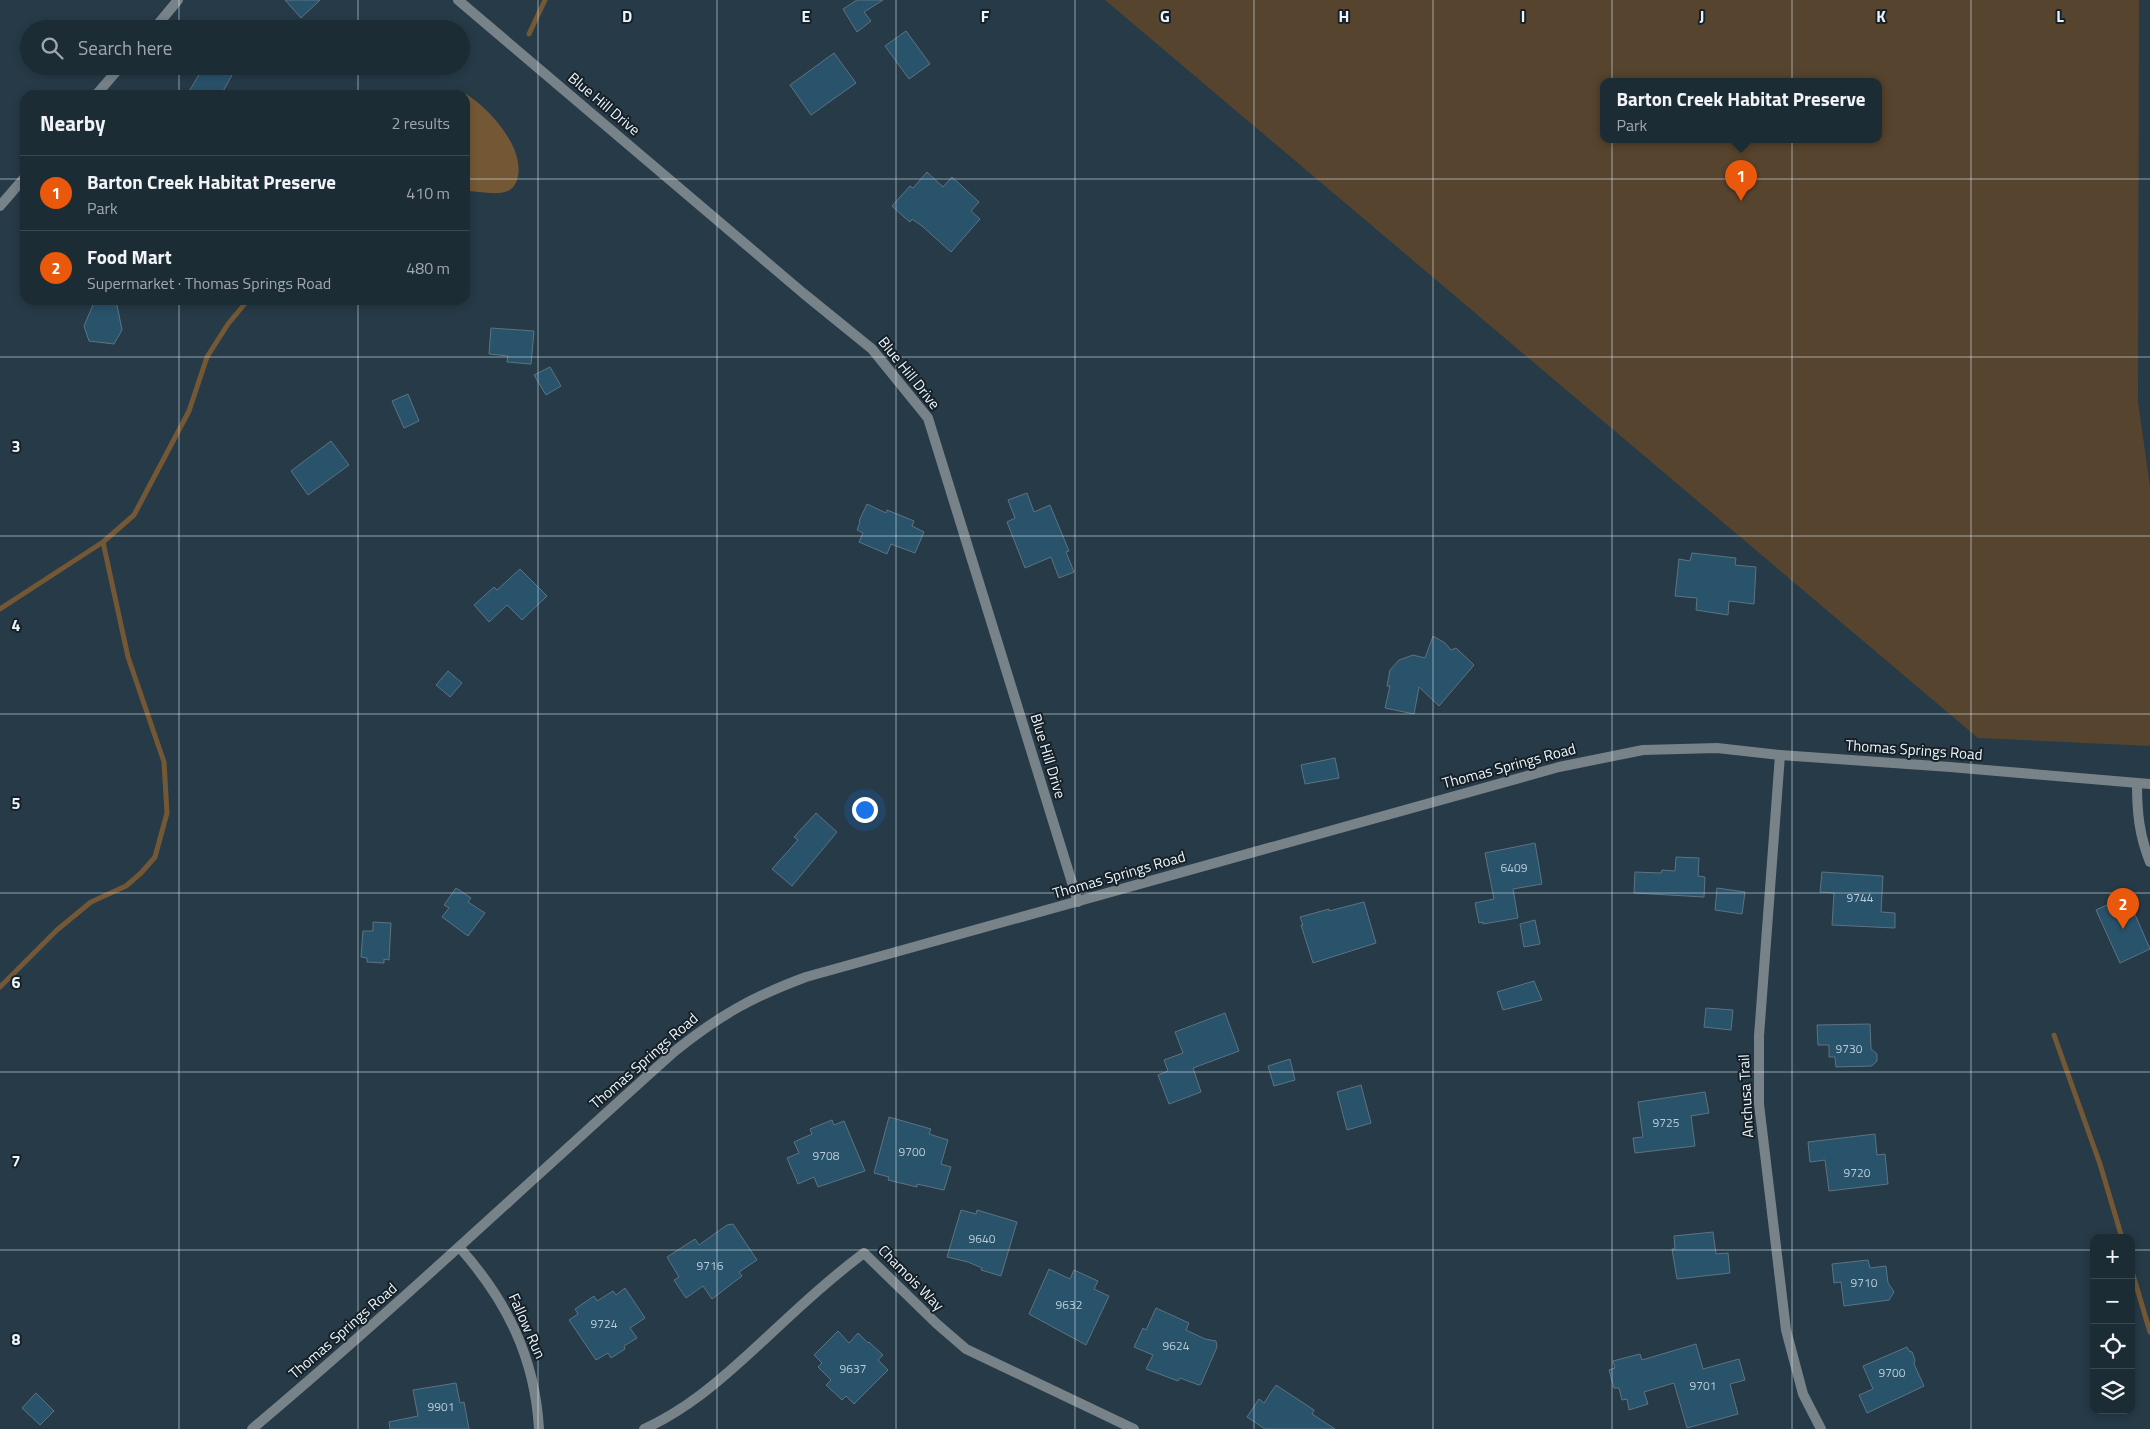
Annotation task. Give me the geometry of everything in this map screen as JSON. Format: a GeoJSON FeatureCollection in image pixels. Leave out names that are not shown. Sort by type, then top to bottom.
{"type":"FeatureCollection","features":[{"type":"Feature","properties":{"kind":"street"},"geometry":{"type":"LineString","coordinates":[[161,20],[178,0]]}},
{"type":"Feature","properties":{"kind":"street","name":"Blue Hill Drive"},"geometry":{"type":"LineString","coordinates":[[458,0],[803,293],[872,349],[928,418],[1078,902]]}},
{"type":"Feature","properties":{"kind":"street"},"geometry":{"type":"LineString","coordinates":[[100,90],[113,75]]}},
{"type":"Feature","properties":{"kind":"street"},"geometry":{"type":"LineString","coordinates":[[0,206],[20,184]]}},
{"type":"Feature","properties":{"kind":"street","name":"Thomas Springs Road"},"geometry":{"type":"LineString","coordinates":[[252,1429],[342,1353],[460,1248],[675,1051],[706,1026],[733,1009],[766,992],[806,977],[1540,773],[1609,756],[1643,750],[1717,748],[1780,755],[2150,784]]}},
{"type":"Feature","properties":{"kind":"street","name":"Anchusa Trail"},"geometry":{"type":"LineString","coordinates":[[1780,755],[1759,1036],[1759,1104],[1786,1330],[1803,1394],[1821,1429]]}},
{"type":"Feature","properties":{"kind":"street"},"geometry":{"type":"LineString","coordinates":[[2137,784],[2137,816],[2150,862]]}},
{"type":"Feature","properties":{"kind":"street","name":"Fallow Run"},"geometry":{"type":"LineString","coordinates":[[460,1248],[478,1269],[498,1298],[526,1356],[537,1405],[539,1429]]}},
{"type":"Feature","properties":{"kind":"street","name":"Chamois Way"},"geometry":{"type":"LineString","coordinates":[[644,1429],[668,1417],[706,1392],[834,1276],[864,1253],[937,1324],[966,1349],[1134,1429]]}},
{"type":"Feature","properties":{"kind":"shaded area"},"geometry":{"type":"Polygon","coordinates":[[[1105,0],[2139,0],[2138,402],[2150,486],[2150,746],[1978,738],[1105,0]]]}},
{"type":"Feature","properties":{"kind":"shaded area"},"geometry":{"type":"Polygon","coordinates":[[[470,97],[485,109],[503,129],[516,153],[518,176],[515,185],[508,191],[492,193],[470,191],[470,97]]]}},
{"type":"Feature","properties":{"kind":"building"},"geometry":{"type":"Polygon","coordinates":[[[285,0],[320,0],[301,18],[285,0]]]}},
{"type":"Feature","properties":{"kind":"building"},"geometry":{"type":"Polygon","coordinates":[[[857,0],[883,0],[864,12],[871,21],[857,32],[843,9],[857,0]]]}},
{"type":"Feature","properties":{"kind":"building"},"geometry":{"type":"Polygon","coordinates":[[[906,31],[930,64],[909,79],[885,46],[906,31]]]}},
{"type":"Feature","properties":{"kind":"building"},"geometry":{"type":"Polygon","coordinates":[[[834,53],[856,83],[811,115],[790,85],[834,53]]]}},
{"type":"Feature","properties":{"kind":"building"},"geometry":{"type":"Polygon","coordinates":[[[199,75],[232,75],[224,90],[190,90],[199,75]]]}},
{"type":"Feature","properties":{"kind":"building"},"geometry":{"type":"Polygon","coordinates":[[[927,172],[943,187],[952,177],[979,202],[971,211],[980,219],[951,252],[922,226],[912,219],[910,222],[892,206],[910,186],[913,188],[927,172]]]}},
{"type":"Feature","properties":{"kind":"building"},"geometry":{"type":"Polygon","coordinates":[[[93,305],[117,305],[122,330],[114,344],[89,341],[84,326],[93,305]]]}},
{"type":"Feature","properties":{"kind":"building"},"geometry":{"type":"Polygon","coordinates":[[[491,328],[534,331],[531,364],[507,362],[508,356],[489,354],[491,328]]]}},
{"type":"Feature","properties":{"kind":"building"},"geometry":{"type":"Polygon","coordinates":[[[550,367],[561,386],[546,395],[534,375],[550,367]]]}},
{"type":"Feature","properties":{"kind":"building"},"geometry":{"type":"Polygon","coordinates":[[[408,394],[419,421],[404,428],[392,401],[408,394]]]}},
{"type":"Feature","properties":{"kind":"building"},"geometry":{"type":"Polygon","coordinates":[[[331,441],[349,465],[308,495],[291,471],[331,441]]]}},
{"type":"Feature","properties":{"kind":"building"},"geometry":{"type":"Polygon","coordinates":[[[1027,493],[1034,512],[1050,505],[1069,551],[1066,552],[1074,572],[1059,578],[1051,557],[1025,568],[1007,522],[1015,518],[1008,500],[1027,493]]]}},
{"type":"Feature","properties":{"kind":"building"},"geometry":{"type":"Polygon","coordinates":[[[867,504],[886,513],[887,510],[914,521],[912,526],[924,532],[915,553],[891,544],[887,554],[859,542],[863,533],[857,530],[867,504]]]}},
{"type":"Feature","properties":{"kind":"building"},"geometry":{"type":"Polygon","coordinates":[[[1692,553],[1736,558],[1735,565],[1756,567],[1754,604],[1729,601],[1728,615],[1696,610],[1697,598],[1675,596],[1679,559],[1690,561],[1692,553]]]}},
{"type":"Feature","properties":{"kind":"building"},"geometry":{"type":"Polygon","coordinates":[[[520,569],[547,596],[522,620],[507,605],[489,622],[474,605],[494,587],[497,590],[520,569]]]}},
{"type":"Feature","properties":{"kind":"building"},"geometry":{"type":"Polygon","coordinates":[[[1433,636],[1445,643],[1451,650],[1456,648],[1474,665],[1439,706],[1419,687],[1414,714],[1385,708],[1390,686],[1387,686],[1390,670],[1399,660],[1413,655],[1425,658],[1433,636]]]}},
{"type":"Feature","properties":{"kind":"building"},"geometry":{"type":"Polygon","coordinates":[[[448,671],[462,683],[450,697],[436,685],[448,671]]]}},
{"type":"Feature","properties":{"kind":"building"},"geometry":{"type":"Polygon","coordinates":[[[1335,758],[1339,778],[1305,784],[1301,765],[1335,758]]]}},
{"type":"Feature","properties":{"kind":"building"},"geometry":{"type":"Polygon","coordinates":[[[816,813],[837,832],[792,886],[772,869],[798,840],[794,837],[816,813]]]}},
{"type":"Feature","properties":{"kind":"building"},"geometry":{"type":"Polygon","coordinates":[[[1535,843],[1542,884],[1513,889],[1518,918],[1483,924],[1483,922],[1479,923],[1475,903],[1494,899],[1485,853],[1535,843]]]}},
{"type":"Feature","properties":{"kind":"building"},"geometry":{"type":"Polygon","coordinates":[[[1676,857],[1699,858],[1698,876],[1705,877],[1704,897],[1634,893],[1635,872],[1661,873],[1662,870],[1675,871],[1676,857]]]}},
{"type":"Feature","properties":{"kind":"building"},"geometry":{"type":"Polygon","coordinates":[[[1822,872],[1883,876],[1881,912],[1895,913],[1895,928],[1832,925],[1834,893],[1820,892],[1822,872]]]}},
{"type":"Feature","properties":{"kind":"building"},"geometry":{"type":"Polygon","coordinates":[[[456,888],[471,898],[468,902],[485,913],[468,936],[442,917],[449,908],[444,905],[456,888]]]}},
{"type":"Feature","properties":{"kind":"building"},"geometry":{"type":"Polygon","coordinates":[[[1717,888],[1745,892],[1742,914],[1715,910],[1717,888]]]}},
{"type":"Feature","properties":{"kind":"building"},"geometry":{"type":"Polygon","coordinates":[[[2127,896],[2150,949],[2120,963],[2096,910],[2127,896]]]}},
{"type":"Feature","properties":{"kind":"building"},"geometry":{"type":"Polygon","coordinates":[[[1364,902],[1376,943],[1313,963],[1300,917],[1364,902]]]}},
{"type":"Feature","properties":{"kind":"building"},"geometry":{"type":"Polygon","coordinates":[[[1535,920],[1540,944],[1524,947],[1520,924],[1535,920]]]}},
{"type":"Feature","properties":{"kind":"building"},"geometry":{"type":"Polygon","coordinates":[[[373,922],[391,923],[389,960],[384,959],[384,963],[367,962],[367,958],[361,957],[363,931],[373,931],[373,922]]]}},
{"type":"Feature","properties":{"kind":"building"},"geometry":{"type":"Polygon","coordinates":[[[1534,981],[1542,1000],[1503,1010],[1497,992],[1534,981]]]}},
{"type":"Feature","properties":{"kind":"building"},"geometry":{"type":"Polygon","coordinates":[[[1706,1008],[1733,1010],[1731,1030],[1704,1027],[1706,1008]]]}},
{"type":"Feature","properties":{"kind":"building"},"geometry":{"type":"Polygon","coordinates":[[[1225,1013],[1239,1051],[1193,1068],[1201,1092],[1169,1104],[1158,1075],[1168,1071],[1164,1060],[1183,1053],[1175,1032],[1225,1013]]]}},
{"type":"Feature","properties":{"kind":"building"},"geometry":{"type":"Polygon","coordinates":[[[1870,1024],[1871,1049],[1877,1054],[1877,1061],[1872,1066],[1836,1067],[1835,1057],[1829,1057],[1829,1045],[1818,1045],[1817,1025],[1870,1024]]]}},
{"type":"Feature","properties":{"kind":"building"},"geometry":{"type":"Polygon","coordinates":[[[1290,1059],[1295,1080],[1274,1086],[1268,1066],[1290,1059]]]}},
{"type":"Feature","properties":{"kind":"building"},"geometry":{"type":"Polygon","coordinates":[[[1361,1085],[1371,1123],[1347,1130],[1337,1092],[1361,1085]]]}},
{"type":"Feature","properties":{"kind":"building"},"geometry":{"type":"Polygon","coordinates":[[[1705,1092],[1709,1113],[1691,1116],[1695,1146],[1635,1153],[1633,1138],[1643,1137],[1638,1102],[1705,1092]]]}},
{"type":"Feature","properties":{"kind":"building"},"geometry":{"type":"Polygon","coordinates":[[[889,1117],[931,1129],[929,1134],[948,1140],[941,1164],[951,1167],[944,1190],[917,1184],[917,1187],[888,1180],[889,1177],[874,1173],[889,1117]]]}},
{"type":"Feature","properties":{"kind":"building"},"geometry":{"type":"Polygon","coordinates":[[[832,1120],[834,1125],[844,1121],[865,1171],[818,1187],[814,1177],[798,1184],[787,1158],[799,1153],[794,1142],[812,1134],[810,1129],[832,1120]]]}},
{"type":"Feature","properties":{"kind":"building"},"geometry":{"type":"Polygon","coordinates":[[[1875,1134],[1877,1155],[1885,1154],[1888,1184],[1829,1191],[1825,1160],[1810,1162],[1808,1142],[1875,1134]]]}},
{"type":"Feature","properties":{"kind":"building"},"geometry":{"type":"Polygon","coordinates":[[[961,1210],[976,1214],[977,1210],[1017,1222],[1001,1276],[981,1270],[982,1268],[968,1262],[947,1257],[961,1210]]]}},
{"type":"Feature","properties":{"kind":"building"},"geometry":{"type":"Polygon","coordinates":[[[733,1224],[757,1260],[739,1272],[742,1276],[712,1299],[703,1286],[686,1298],[674,1280],[679,1277],[667,1257],[695,1239],[699,1245],[727,1225],[733,1224]]]}},
{"type":"Feature","properties":{"kind":"building"},"geometry":{"type":"Polygon","coordinates":[[[1713,1232],[1716,1254],[1728,1253],[1730,1273],[1677,1279],[1672,1249],[1675,1249],[1674,1236],[1713,1232]]]}},
{"type":"Feature","properties":{"kind":"building"},"geometry":{"type":"Polygon","coordinates":[[[1868,1260],[1870,1268],[1886,1266],[1888,1283],[1894,1292],[1889,1300],[1844,1306],[1841,1282],[1834,1283],[1832,1264],[1868,1260]]]}},
{"type":"Feature","properties":{"kind":"building"},"geometry":{"type":"Polygon","coordinates":[[[1049,1269],[1070,1279],[1074,1270],[1098,1281],[1094,1289],[1109,1296],[1086,1345],[1029,1314],[1049,1269]]]}},
{"type":"Feature","properties":{"kind":"building"},"geometry":{"type":"Polygon","coordinates":[[[625,1288],[645,1318],[630,1328],[637,1338],[624,1346],[625,1349],[611,1358],[608,1353],[596,1360],[569,1320],[578,1314],[575,1309],[594,1296],[597,1301],[613,1291],[616,1295],[625,1288]]]}},
{"type":"Feature","properties":{"kind":"building"},"geometry":{"type":"Polygon","coordinates":[[[1156,1308],[1189,1323],[1186,1330],[1205,1339],[1216,1341],[1217,1347],[1201,1384],[1199,1385],[1180,1378],[1178,1381],[1146,1369],[1153,1355],[1134,1347],[1143,1328],[1146,1330],[1156,1308]]]}},
{"type":"Feature","properties":{"kind":"building"},"geometry":{"type":"Polygon","coordinates":[[[838,1331],[849,1343],[858,1333],[883,1355],[878,1360],[888,1370],[854,1404],[846,1396],[842,1400],[826,1385],[831,1380],[818,1367],[822,1363],[814,1355],[838,1331]]]}},
{"type":"Feature","properties":{"kind":"building"},"geometry":{"type":"Polygon","coordinates":[[[1696,1344],[1703,1369],[1739,1359],[1745,1380],[1730,1384],[1738,1414],[1687,1428],[1674,1383],[1644,1392],[1648,1404],[1629,1410],[1627,1399],[1622,1400],[1619,1388],[1614,1388],[1609,1370],[1615,1368],[1613,1361],[1640,1354],[1642,1360],[1696,1344]]]}},
{"type":"Feature","properties":{"kind":"building"},"geometry":{"type":"Polygon","coordinates":[[[1907,1347],[1912,1352],[1915,1360],[1914,1364],[1924,1386],[1867,1413],[1859,1395],[1873,1389],[1863,1366],[1907,1347]]]}},
{"type":"Feature","properties":{"kind":"building"},"geometry":{"type":"Polygon","coordinates":[[[456,1383],[460,1403],[464,1402],[469,1429],[390,1429],[389,1422],[418,1416],[413,1390],[456,1383]]]}},
{"type":"Feature","properties":{"kind":"building"},"geometry":{"type":"Polygon","coordinates":[[[1276,1385],[1314,1410],[1312,1414],[1335,1429],[1265,1429],[1247,1417],[1259,1399],[1264,1403],[1276,1385]]]}},
{"type":"Feature","properties":{"kind":"building"},"geometry":{"type":"Polygon","coordinates":[[[36,1393],[54,1411],[40,1425],[22,1408],[36,1393]]]}},
{"type":"Feature","properties":{"kind":"waterway"},"geometry":{"type":"LineString","coordinates":[[529,34],[545,0]]}},
{"type":"Feature","properties":{"kind":"waterway"},"geometry":{"type":"LineString","coordinates":[[0,609],[103,542],[134,515],[189,411],[207,357],[228,324],[244,305]]}},
{"type":"Feature","properties":{"kind":"waterway"},"geometry":{"type":"LineString","coordinates":[[0,987],[57,930],[91,902],[126,886],[141,873],[155,857],[167,813],[164,762],[128,657],[103,542]]}},
{"type":"Feature","properties":{"kind":"waterway"},"geometry":{"type":"LineString","coordinates":[[2054,1035],[2100,1164],[2121,1234]]}},
{"type":"Feature","properties":{"kind":"waterway"},"geometry":{"type":"LineString","coordinates":[[2134,1279],[2150,1332]]}},
{"type":"Feature","properties":{"kind":"place","name":"Barton Creek Habitat Preserve"},"geometry":{"type":"Point","coordinates":[1741,201]}},
{"type":"Feature","properties":{"kind":"place","name":"Food Mart"},"geometry":{"type":"Point","coordinates":[2123,929]}}]}
